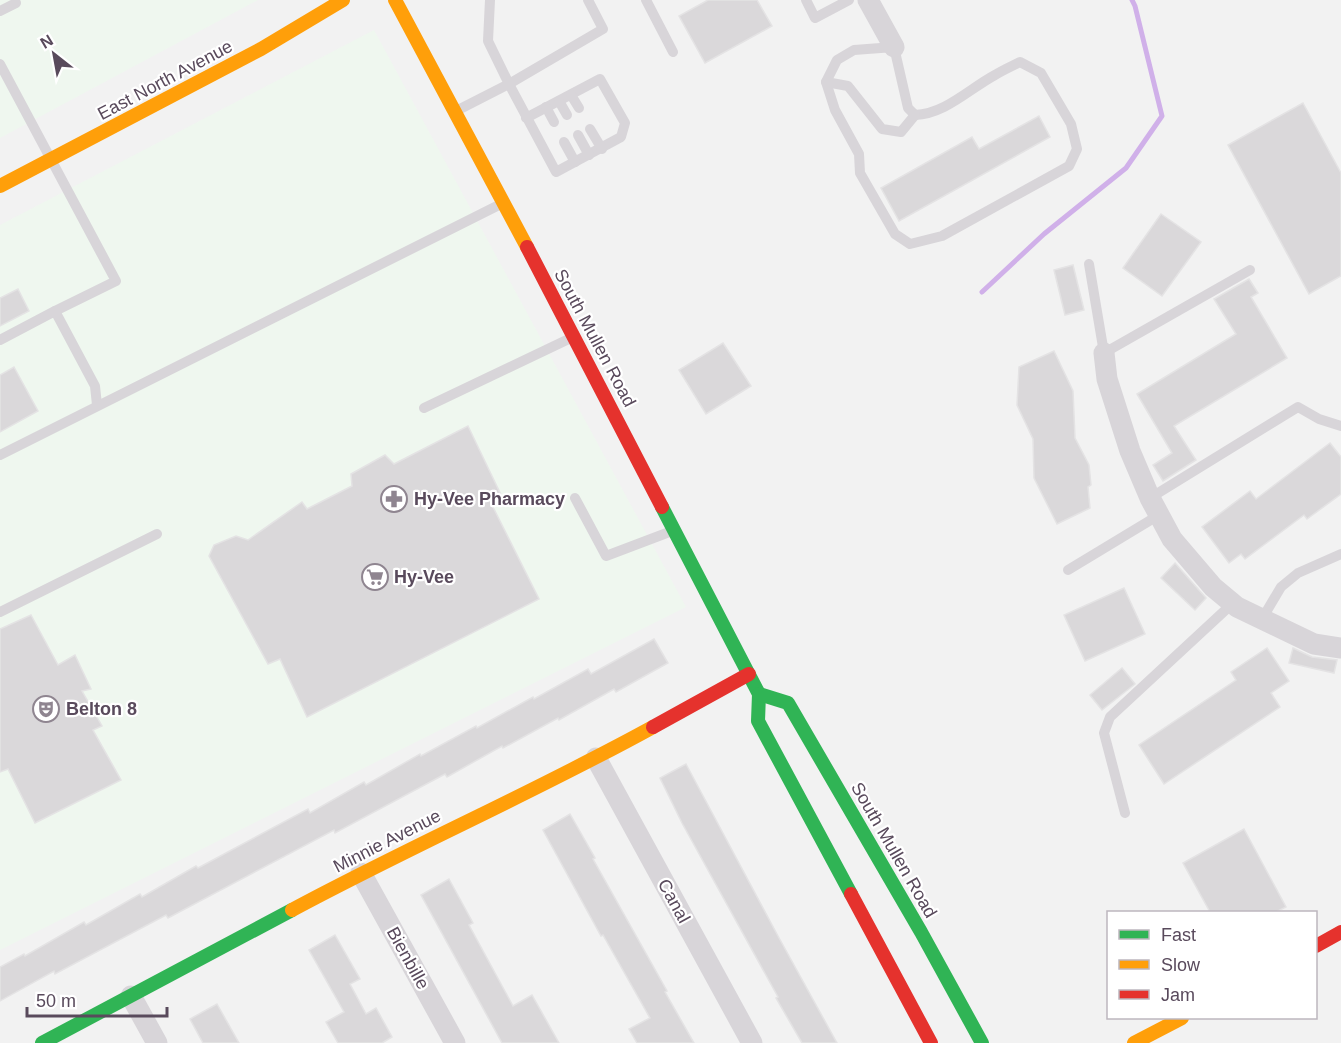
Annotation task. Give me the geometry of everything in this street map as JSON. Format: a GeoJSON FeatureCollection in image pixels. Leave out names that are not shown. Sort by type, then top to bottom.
{"type":"FeatureCollection","features":[{"type":"Feature","properties":{"kind":"street","name":"East North Avenue"},"geometry":{"type":"LineString","coordinates":[[0,186],[261,49],[343,0]]}},
{"type":"Feature","properties":{"kind":"street","name":"South Mullen Road"},"geometry":{"type":"LineString","coordinates":[[395,0],[504,202],[675,530],[759,694],[758,721],[931,1043]]}},
{"type":"Feature","properties":{"kind":"street"},"geometry":{"type":"LineString","coordinates":[[868,0],[894,47]]}},
{"type":"Feature","properties":{"kind":"street"},"geometry":{"type":"LineString","coordinates":[[1104,353],[1107,379],[1130,451],[1154,507],[1172,539],[1213,587],[1233,603],[1314,644],[1341,648]]}},
{"type":"Feature","properties":{"kind":"street","name":"Minnie Avenue"},"geometry":{"type":"LineString","coordinates":[[42,1043],[361,873],[596,758],[749,674]]}},
{"type":"Feature","properties":{"kind":"street","name":"South Mullen Road"},"geometry":{"type":"LineString","coordinates":[[759,694],[788,703],[921,932],[981,1043]]}},
{"type":"Feature","properties":{"kind":"street","name":"Canal"},"geometry":{"type":"LineString","coordinates":[[596,758],[752,1043]]}},
{"type":"Feature","properties":{"kind":"street","name":"Bienbille"},"geometry":{"type":"LineString","coordinates":[[361,873],[455,1043]]}},
{"type":"Feature","properties":{"kind":"street"},"geometry":{"type":"LineString","coordinates":[[1317,945],[1341,932]]}},
{"type":"Feature","properties":{"kind":"street"},"geometry":{"type":"LineString","coordinates":[[131,996],[157,1043]]}},
{"type":"Feature","properties":{"kind":"street"},"geometry":{"type":"LineString","coordinates":[[1134,1043],[1178,1019]]}},
{"type":"Feature","properties":{"kind":"lane"},"geometry":{"type":"LineString","coordinates":[[490,0],[488,41],[508,84],[526,118],[556,172],[621,137],[625,123],[600,80],[526,118]]}},
{"type":"Feature","properties":{"kind":"lane"},"geometry":{"type":"LineString","coordinates":[[455,111],[508,84],[603,29],[588,0]]}},
{"type":"Feature","properties":{"kind":"lane"},"geometry":{"type":"LineString","coordinates":[[646,0],[673,52]]}},
{"type":"Feature","properties":{"kind":"lane"},"geometry":{"type":"LineString","coordinates":[[806,0],[815,18],[849,0]]}},
{"type":"Feature","properties":{"kind":"lane"},"geometry":{"type":"LineString","coordinates":[[0,11],[16,3]]}},
{"type":"Feature","properties":{"kind":"lane"},"geometry":{"type":"LineString","coordinates":[[826,82],[848,86],[882,129],[901,132],[915,115],[926,114],[953,101],[994,75],[1020,62],[1041,74],[1071,124],[1077,149],[1069,166],[942,236],[910,244],[895,234],[860,174],[859,154],[835,110],[826,82],[837,60],[854,50],[894,47],[908,108],[915,115]]}},
{"type":"Feature","properties":{"kind":"lane"},"geometry":{"type":"LineString","coordinates":[[0,64],[116,281],[0,340]]}},
{"type":"Feature","properties":{"kind":"lane"},"geometry":{"type":"LineString","coordinates":[[571,95],[579,108]]}},
{"type":"Feature","properties":{"kind":"lane"},"geometry":{"type":"LineString","coordinates":[[559,101],[567,116]]}},
{"type":"Feature","properties":{"kind":"lane"},"geometry":{"type":"LineString","coordinates":[[546,108],[554,122]]}},
{"type":"Feature","properties":{"kind":"lane"},"geometry":{"type":"LineString","coordinates":[[590,129],[602,149]]}},
{"type":"Feature","properties":{"kind":"lane"},"geometry":{"type":"LineString","coordinates":[[578,135],[589,155]]}},
{"type":"Feature","properties":{"kind":"lane"},"geometry":{"type":"LineString","coordinates":[[564,142],[575,162]]}},
{"type":"Feature","properties":{"kind":"lane"},"geometry":{"type":"LineString","coordinates":[[0,455],[504,202]]}},
{"type":"Feature","properties":{"kind":"lane"},"geometry":{"type":"LineString","coordinates":[[1089,264],[1104,353],[1250,270]]}},
{"type":"Feature","properties":{"kind":"lane"},"geometry":{"type":"LineString","coordinates":[[55,311],[96,386],[97,405]]}},
{"type":"Feature","properties":{"kind":"lane"},"geometry":{"type":"LineString","coordinates":[[424,408],[573,336]]}},
{"type":"Feature","properties":{"kind":"lane"},"geometry":{"type":"LineString","coordinates":[[1068,570],[1298,407],[1319,419],[1341,426]]}},
{"type":"Feature","properties":{"kind":"lane"},"geometry":{"type":"LineString","coordinates":[[575,498],[606,556],[675,530]]}},
{"type":"Feature","properties":{"kind":"lane"},"geometry":{"type":"LineString","coordinates":[[0,612],[157,534]]}},
{"type":"Feature","properties":{"kind":"lane"},"geometry":{"type":"LineString","coordinates":[[1262,619],[1281,587],[1289,580],[1298,573],[1341,554]]}},
{"type":"Feature","properties":{"kind":"lane"},"geometry":{"type":"LineString","coordinates":[[1125,813],[1104,733],[1110,717],[1233,603]]}},
{"type":"Feature","properties":{"kind":"shaded area"},"geometry":{"type":"Polygon","coordinates":[[[0,0],[258,0],[0,138],[0,0]]]}},
{"type":"Feature","properties":{"kind":"shaded area"},"geometry":{"type":"Polygon","coordinates":[[[374,30],[686,607],[0,950],[0,225],[374,30]]]}},
{"type":"Feature","properties":{"kind":"building"},"geometry":{"type":"Polygon","coordinates":[[[708,0],[757,0],[772,26],[705,63],[679,16],[708,0]]]}},
{"type":"Feature","properties":{"kind":"building"},"geometry":{"type":"Polygon","coordinates":[[[1303,103],[1341,173],[1341,276],[1309,294],[1228,145],[1303,103]]]}},
{"type":"Feature","properties":{"kind":"building"},"geometry":{"type":"Polygon","coordinates":[[[1039,116],[1050,137],[899,221],[881,188],[972,137],[979,149],[1039,116]]]}},
{"type":"Feature","properties":{"kind":"building"},"geometry":{"type":"Polygon","coordinates":[[[1161,214],[1201,242],[1162,296],[1123,268],[1161,214]]]}},
{"type":"Feature","properties":{"kind":"building"},"geometry":{"type":"Polygon","coordinates":[[[1073,265],[1084,310],[1065,315],[1054,270],[1073,265]]]}},
{"type":"Feature","properties":{"kind":"building"},"geometry":{"type":"Polygon","coordinates":[[[1249,279],[1258,293],[1251,297],[1287,358],[1174,426],[1196,460],[1163,481],[1153,465],[1172,453],[1137,394],[1236,334],[1214,299],[1249,279]]]}},
{"type":"Feature","properties":{"kind":"building"},"geometry":{"type":"Polygon","coordinates":[[[18,289],[29,311],[0,326],[0,298],[18,289]]]}},
{"type":"Feature","properties":{"kind":"building"},"geometry":{"type":"Polygon","coordinates":[[[723,343],[751,386],[706,414],[679,370],[723,343]]]}},
{"type":"Feature","properties":{"kind":"building"},"geometry":{"type":"Polygon","coordinates":[[[1054,351],[1073,391],[1075,438],[1089,465],[1091,485],[1088,487],[1090,508],[1057,524],[1034,478],[1033,439],[1017,405],[1019,367],[1054,351]]]}},
{"type":"Feature","properties":{"kind":"building"},"geometry":{"type":"Polygon","coordinates":[[[14,367],[38,411],[0,432],[0,375],[14,367]]]}},
{"type":"Feature","properties":{"kind":"building","name":"Hy-Vee"},"geometry":{"type":"Polygon","coordinates":[[[468,426],[503,499],[492,505],[539,599],[307,717],[280,659],[268,664],[209,556],[214,545],[236,536],[248,540],[302,502],[307,509],[352,486],[351,474],[385,455],[394,464],[468,426]]]}},
{"type":"Feature","properties":{"kind":"building"},"geometry":{"type":"Polygon","coordinates":[[[1330,443],[1341,457],[1341,494],[1307,519],[1304,515],[1245,559],[1241,554],[1229,563],[1202,527],[1250,491],[1256,499],[1330,443]]]}},
{"type":"Feature","properties":{"kind":"building"},"geometry":{"type":"Polygon","coordinates":[[[1175,563],[1206,598],[1195,610],[1161,578],[1175,563]]]}},
{"type":"Feature","properties":{"kind":"building"},"geometry":{"type":"Polygon","coordinates":[[[1124,588],[1145,634],[1085,661],[1064,615],[1124,588]]]}},
{"type":"Feature","properties":{"kind":"building","name":"Belton 8"},"geometry":{"type":"Polygon","coordinates":[[[31,615],[58,665],[75,655],[91,689],[82,691],[102,726],[93,730],[121,780],[35,823],[8,769],[0,772],[0,629],[31,615]]]}},
{"type":"Feature","properties":{"kind":"building"},"geometry":{"type":"Polygon","coordinates":[[[654,639],[668,663],[616,692],[614,689],[447,777],[445,774],[335,833],[334,830],[168,918],[166,915],[0,1001],[0,967],[24,954],[25,956],[84,922],[86,925],[140,894],[142,897],[196,866],[198,868],[308,809],[310,813],[364,782],[366,785],[420,754],[421,756],[476,726],[477,728],[588,669],[591,674],[654,639]]]}},
{"type":"Feature","properties":{"kind":"building"},"geometry":{"type":"Polygon","coordinates":[[[1267,648],[1289,681],[1271,693],[1280,707],[1164,784],[1139,745],[1236,680],[1231,672],[1267,648]]]}},
{"type":"Feature","properties":{"kind":"building"},"geometry":{"type":"Polygon","coordinates":[[[1293,648],[1312,657],[1337,660],[1334,673],[1289,663],[1293,648]]]}},
{"type":"Feature","properties":{"kind":"building"},"geometry":{"type":"Polygon","coordinates":[[[1122,668],[1135,684],[1102,710],[1090,695],[1122,668]]]}},
{"type":"Feature","properties":{"kind":"building"},"geometry":{"type":"Polygon","coordinates":[[[686,764],[837,1043],[802,1043],[776,998],[778,997],[682,823],[660,778],[686,764]]]}},
{"type":"Feature","properties":{"kind":"building"},"geometry":{"type":"Polygon","coordinates":[[[570,814],[694,1043],[637,1043],[629,1029],[650,1018],[603,935],[601,936],[543,830],[570,814]]]}},
{"type":"Feature","properties":{"kind":"building"},"geometry":{"type":"Polygon","coordinates":[[[1244,829],[1286,907],[1278,911],[1209,911],[1183,863],[1244,829]]]}},
{"type":"Feature","properties":{"kind":"building"},"geometry":{"type":"Polygon","coordinates":[[[449,879],[473,923],[469,925],[513,1006],[532,995],[559,1043],[502,1043],[421,895],[449,879]]]}},
{"type":"Feature","properties":{"kind":"building"},"geometry":{"type":"Polygon","coordinates":[[[335,935],[360,979],[350,984],[366,1014],[376,1008],[392,1037],[382,1043],[338,1043],[326,1022],[344,1012],[309,950],[335,935]]]}},
{"type":"Feature","properties":{"kind":"building"},"geometry":{"type":"Polygon","coordinates":[[[217,1004],[239,1043],[203,1043],[190,1019],[217,1004]]]}},
{"type":"Feature","properties":{"kind":"waterway"},"geometry":{"type":"LineString","coordinates":[[982,292],[1044,234],[1126,168],[1162,116],[1132,0]]}},
{"type":"Feature","properties":{"kind":"traffic: fast"},"geometry":{"type":"LineString","coordinates":[[662,507],[759,694],[758,721],[851,894]]}},
{"type":"Feature","properties":{"kind":"traffic: fast"},"geometry":{"type":"LineString","coordinates":[[759,694],[788,703],[921,932],[982,1043]]}},
{"type":"Feature","properties":{"kind":"traffic: fast"},"geometry":{"type":"LineString","coordinates":[[42,1043],[292,910]]}},
{"type":"Feature","properties":{"kind":"traffic: slow"},"geometry":{"type":"LineString","coordinates":[[0,186],[261,49],[343,0]]}},
{"type":"Feature","properties":{"kind":"traffic: slow"},"geometry":{"type":"LineString","coordinates":[[395,0],[527,247]]}},
{"type":"Feature","properties":{"kind":"traffic: slow"},"geometry":{"type":"LineString","coordinates":[[292,910],[653,727]]}},
{"type":"Feature","properties":{"kind":"traffic: slow"},"geometry":{"type":"LineString","coordinates":[[1134,1043],[1180,1019]]}},
{"type":"Feature","properties":{"kind":"traffic: jam"},"geometry":{"type":"LineString","coordinates":[[527,247],[662,507]]}},
{"type":"Feature","properties":{"kind":"traffic: jam"},"geometry":{"type":"LineString","coordinates":[[653,727],[749,674]]}},
{"type":"Feature","properties":{"kind":"traffic: jam"},"geometry":{"type":"LineString","coordinates":[[851,894],[931,1043]]}},
{"type":"Feature","properties":{"kind":"traffic: jam"},"geometry":{"type":"LineString","coordinates":[[1317,945],[1341,932]]}},
{"type":"Feature","properties":{"kind":"place","name":"Hy-Vee Pharmacy"},"geometry":{"type":"Point","coordinates":[394,499]}},
{"type":"Feature","properties":{"kind":"place","name":"Hy-Vee"},"geometry":{"type":"Point","coordinates":[375,577]}},
{"type":"Feature","properties":{"kind":"place","name":"Belton 8"},"geometry":{"type":"Point","coordinates":[46,709]}}]}
